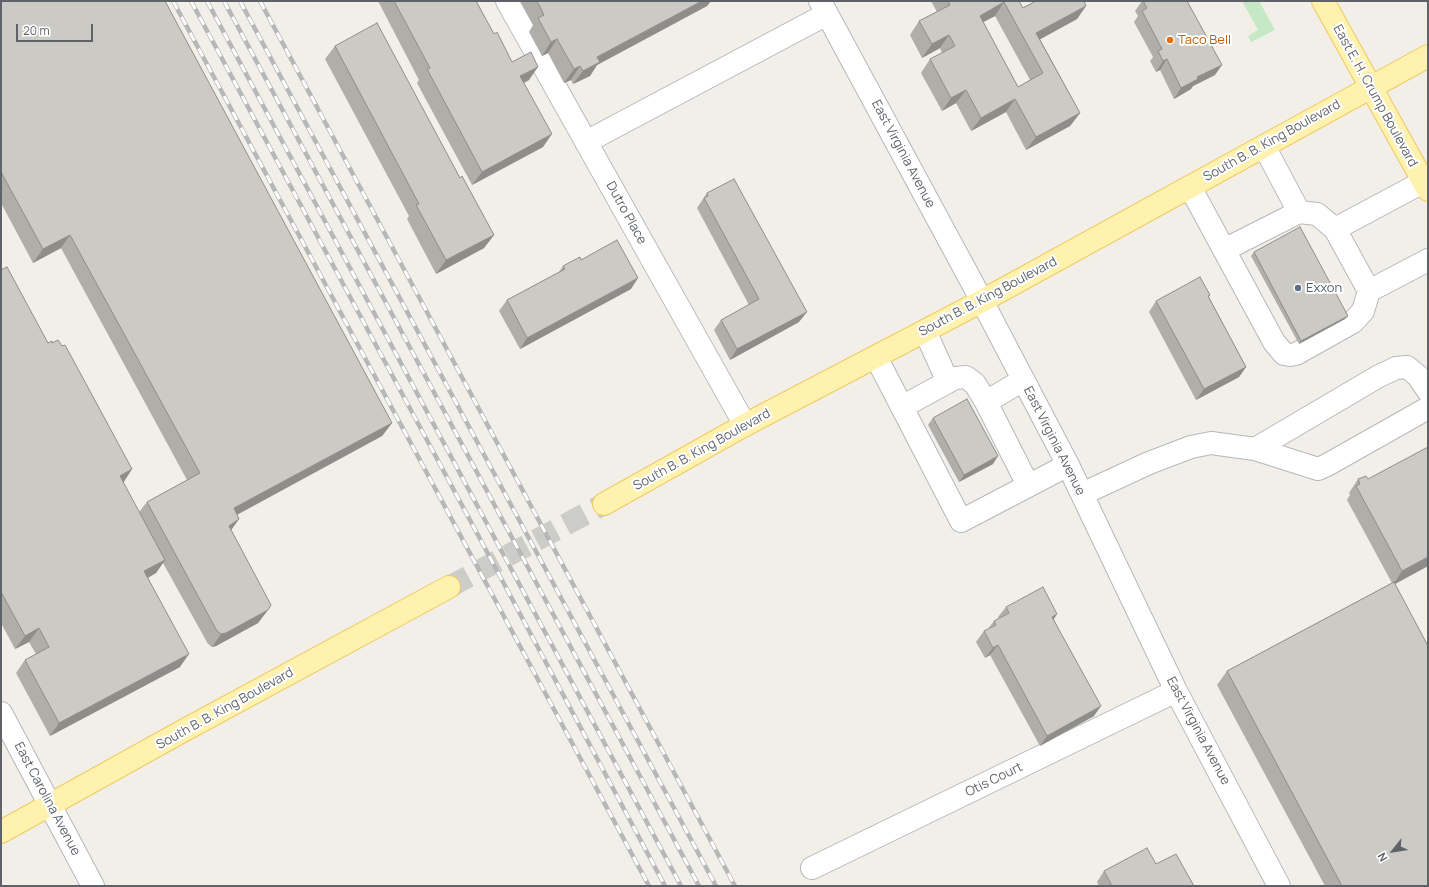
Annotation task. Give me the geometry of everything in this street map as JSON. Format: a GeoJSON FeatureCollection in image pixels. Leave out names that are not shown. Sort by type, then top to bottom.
{"type":"FeatureCollection","features":[{"type":"Feature","properties":{"kind":"main road","name":"East E. H. Crump Boulevard"},"geometry":{"type":"LineString","coordinates":[[1323,1],[1426,186]]}},
{"type":"Feature","properties":{"kind":"main road","name":"South B. B. King Boulevard"},"geometry":{"type":"LineString","coordinates":[[604,504],[745,425],[982,301],[1428,56]]}},
{"type":"Feature","properties":{"kind":"main road","name":"South B. B. King Boulevard"},"geometry":{"type":"LineString","coordinates":[[1,832],[51,806],[449,586]]}},
{"type":"Feature","properties":{"kind":"street","name":"Dutro Place"},"geometry":{"type":"LineString","coordinates":[[507,1],[745,425]]}},
{"type":"Feature","properties":{"kind":"street"},"geometry":{"type":"LineString","coordinates":[[586,142],[823,7]]}},
{"type":"Feature","properties":{"kind":"street","name":"East Virginia Avenue"},"geometry":{"type":"LineString","coordinates":[[823,7],[982,301],[1068,465],[1176,691],[1279,886]]}},
{"type":"Feature","properties":{"kind":"street"},"geometry":{"type":"LineString","coordinates":[[1264,146],[1299,212]]}},
{"type":"Feature","properties":{"kind":"street"},"geometry":{"type":"LineString","coordinates":[[1335,229],[1426,186]]}},
{"type":"Feature","properties":{"kind":"street"},"geometry":{"type":"LineString","coordinates":[[1190,187],[1224,250],[1274,342],[1284,354],[1296,354],[1353,322],[1363,311],[1369,291],[1335,229],[1317,214],[1299,212],[1224,250]]}},
{"type":"Feature","properties":{"kind":"street"},"geometry":{"type":"LineString","coordinates":[[1369,291],[1428,260]]}},
{"type":"Feature","properties":{"kind":"street"},"geometry":{"type":"LineString","coordinates":[[925,331],[948,382]]}},
{"type":"Feature","properties":{"kind":"street"},"geometry":{"type":"LineString","coordinates":[[876,357],[961,521],[1068,465]]}},
{"type":"Feature","properties":{"kind":"street"},"geometry":{"type":"LineString","coordinates":[[1255,449],[1396,368],[1407,367],[1418,376],[1428,391]]}},
{"type":"Feature","properties":{"kind":"street"},"geometry":{"type":"LineString","coordinates":[[902,407],[955,378],[966,376],[974,384],[986,402],[1028,485]]}},
{"type":"Feature","properties":{"kind":"street"},"geometry":{"type":"LineString","coordinates":[[986,402],[1023,380]]}},
{"type":"Feature","properties":{"kind":"street"},"geometry":{"type":"LineString","coordinates":[[1082,494],[1149,463],[1191,447],[1211,443],[1255,449],[1318,469],[1428,408]]}},
{"type":"Feature","properties":{"kind":"street","name":"Otis Court"},"geometry":{"type":"LineString","coordinates":[[812,868],[1176,691]]}},
{"type":"Feature","properties":{"kind":"street","name":"East Carolina Avenue"},"geometry":{"type":"LineString","coordinates":[[1,713],[93,886]]}},
{"type":"Feature","properties":{"kind":"green space"},"geometry":{"type":"Polygon","coordinates":[[[1242,1],[1259,1],[1275,30],[1251,42],[1248,36],[1258,30],[1242,1]]]}},
{"type":"Feature","properties":{"kind":"building"},"geometry":{"type":"Polygon","coordinates":[[[1,1],[165,1],[392,423],[234,508],[239,519],[229,526],[271,605],[268,610],[226,633],[221,634],[217,631],[147,502],[200,473],[70,235],[43,249],[1,172],[1,1]]]}},
{"type":"Feature","properties":{"kind":"building"},"geometry":{"type":"Polygon","coordinates":[[[394,1],[476,1],[494,34],[497,32],[512,62],[531,52],[538,67],[520,76],[552,134],[482,172],[427,69],[430,68],[394,1]]]}},
{"type":"Feature","properties":{"kind":"building"},"geometry":{"type":"Polygon","coordinates":[[[537,1],[702,1],[597,57],[600,62],[583,71],[580,66],[574,69],[557,39],[551,42],[538,18],[544,15],[537,1]]]}},
{"type":"Feature","properties":{"kind":"building"},"geometry":{"type":"Polygon","coordinates":[[[948,1],[1019,1],[1023,8],[1036,1],[1084,1],[1086,6],[1036,33],[1080,113],[1036,137],[1015,99],[981,118],[966,90],[951,98],[930,59],[955,46],[949,35],[932,44],[919,21],[950,5],[948,1]],[[1004,2],[980,16],[1018,87],[1043,73],[1004,2]]]}},
{"type":"Feature","properties":{"kind":"building","name":"Taco Bell"},"geometry":{"type":"Polygon","coordinates":[[[1143,1],[1187,1],[1222,65],[1197,77],[1198,79],[1181,88],[1167,59],[1163,61],[1158,51],[1162,49],[1142,11],[1147,8],[1143,1]]]}},
{"type":"Feature","properties":{"kind":"building"},"geometry":{"type":"Polygon","coordinates":[[[377,23],[460,178],[462,176],[494,235],[446,260],[416,205],[419,204],[335,46],[377,23]]]}},
{"type":"Feature","properties":{"kind":"building"},"geometry":{"type":"Polygon","coordinates":[[[734,179],[807,312],[737,349],[721,320],[759,299],[704,198],[708,196],[707,193],[734,179]]]}},
{"type":"Feature","properties":{"kind":"building","name":"Exxon"},"geometry":{"type":"Polygon","coordinates":[[[1300,227],[1348,316],[1301,341],[1254,252],[1300,227]]]}},
{"type":"Feature","properties":{"kind":"building"},"geometry":{"type":"Polygon","coordinates":[[[617,240],[638,278],[527,338],[507,300],[565,269],[563,266],[580,257],[581,260],[617,240]]]}},
{"type":"Feature","properties":{"kind":"building"},"geometry":{"type":"Polygon","coordinates":[[[7,267],[48,343],[58,340],[62,346],[65,345],[132,469],[120,476],[165,560],[144,571],[189,654],[59,723],[25,660],[49,647],[39,628],[25,636],[1,592],[1,270],[7,267]]]}},
{"type":"Feature","properties":{"kind":"building"},"geometry":{"type":"Polygon","coordinates":[[[1200,277],[1210,295],[1208,296],[1246,367],[1204,389],[1156,301],[1200,277]]]}},
{"type":"Feature","properties":{"kind":"building"},"geometry":{"type":"Polygon","coordinates":[[[967,399],[998,456],[964,475],[933,418],[967,399]]]}},
{"type":"Feature","properties":{"kind":"building"},"geometry":{"type":"Polygon","coordinates":[[[1428,447],[1428,557],[1402,571],[1356,486],[1360,484],[1358,479],[1366,476],[1368,479],[1428,447]]]}},
{"type":"Feature","properties":{"kind":"building"},"geometry":{"type":"Polygon","coordinates":[[[1394,582],[1428,646],[1428,886],[1342,886],[1227,671],[1394,582]]]}},
{"type":"Feature","properties":{"kind":"building"},"geometry":{"type":"Polygon","coordinates":[[[1043,587],[1057,614],[1052,617],[1101,706],[1047,736],[998,645],[993,648],[984,631],[996,625],[994,621],[1009,613],[1006,607],[1043,587]]]}},
{"type":"Feature","properties":{"kind":"building"},"geometry":{"type":"Polygon","coordinates":[[[1147,848],[1156,864],[1176,854],[1194,886],[1112,886],[1104,871],[1147,848]]]}},
{"type":"Feature","properties":{"kind":"tunnel"},"geometry":{"type":"LineString","coordinates":[[449,587],[604,504]]}},
{"type":"Feature","properties":{"kind":"railway"},"geometry":{"type":"LineString","coordinates":[[173,1],[649,886]]}},
{"type":"Feature","properties":{"kind":"railway"},"geometry":{"type":"LineString","coordinates":[[191,1],[665,886]]}},
{"type":"Feature","properties":{"kind":"railway"},"geometry":{"type":"LineString","coordinates":[[207,1],[681,886]]}},
{"type":"Feature","properties":{"kind":"railway"},"geometry":{"type":"LineString","coordinates":[[224,1],[699,886]]}},
{"type":"Feature","properties":{"kind":"railway"},"geometry":{"type":"LineString","coordinates":[[240,1],[716,886]]}},
{"type":"Feature","properties":{"kind":"railway"},"geometry":{"type":"LineString","coordinates":[[260,1],[735,886]]}},
{"type":"Feature","properties":{"kind":"place","name":"Taco Bell"},"geometry":{"type":"Point","coordinates":[1170,40]}},
{"type":"Feature","properties":{"kind":"place","name":"Exxon"},"geometry":{"type":"Point","coordinates":[1298,288]}}]}
